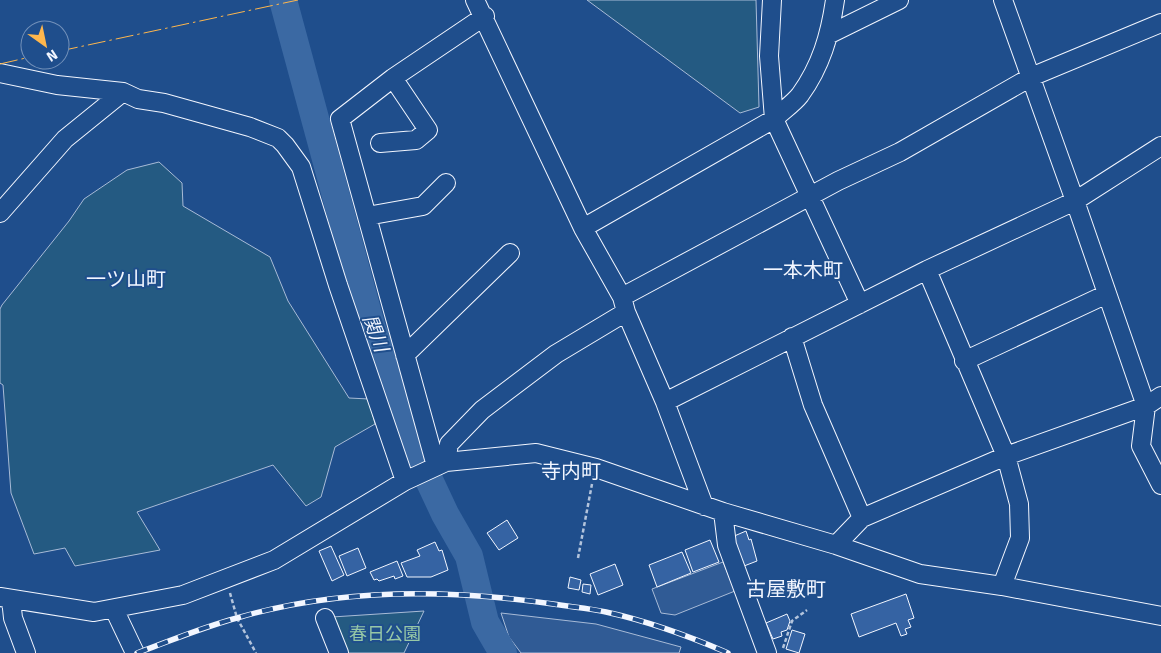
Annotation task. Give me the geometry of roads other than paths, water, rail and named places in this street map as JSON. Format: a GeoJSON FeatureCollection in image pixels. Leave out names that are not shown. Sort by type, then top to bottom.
{"type":"FeatureCollection","features":[{"type":"Feature","properties":{"kind":"street"},"geometry":{"type":"LineString","coordinates":[[475,0],[485,16],[494,42],[583,228],[624,305],[665,402],[704,506]]}},
{"type":"Feature","properties":{"kind":"street"},"geometry":{"type":"LineString","coordinates":[[772,0],[769,56],[774,119],[808,197],[860,304]]}},
{"type":"Feature","properties":{"kind":"street"},"geometry":{"type":"LineString","coordinates":[[583,228],[774,119],[799,96],[822,56],[830,34],[835,0]]}},
{"type":"Feature","properties":{"kind":"street"},"geometry":{"type":"LineString","coordinates":[[830,34],[899,0]]}},
{"type":"Feature","properties":{"kind":"street"},"geometry":{"type":"LineString","coordinates":[[1003,0],[1076,201],[1146,406],[1141,446],[1161,485]]}},
{"type":"Feature","properties":{"kind":"street"},"geometry":{"type":"LineString","coordinates":[[441,464],[405,355],[340,119],[393,78],[485,16]]}},
{"type":"Feature","properties":{"kind":"street"},"geometry":{"type":"LineString","coordinates":[[441,464],[449,444],[482,410],[624,305],[808,197],[900,152],[1031,77],[1161,22]]}},
{"type":"Feature","properties":{"kind":"street"},"geometry":{"type":"LineString","coordinates":[[0,73],[57,85],[123,92],[138,99],[250,127],[278,138],[301,167],[338,285],[405,481]]}},
{"type":"Feature","properties":{"kind":"street"},"geometry":{"type":"LineString","coordinates":[[380,143],[416,140],[428,130],[393,78]]}},
{"type":"Feature","properties":{"kind":"street"},"geometry":{"type":"LineString","coordinates":[[0,212],[65,139],[123,92]]}},
{"type":"Feature","properties":{"kind":"street"},"geometry":{"type":"LineString","coordinates":[[665,402],[927,270],[1076,201],[1161,146]]}},
{"type":"Feature","properties":{"kind":"street"},"geometry":{"type":"LineString","coordinates":[[366,216],[423,206],[446,183]]}},
{"type":"Feature","properties":{"kind":"street"},"geometry":{"type":"LineString","coordinates":[[405,355],[510,253]]}},
{"type":"Feature","properties":{"kind":"street"},"geometry":{"type":"LineString","coordinates":[[927,270],[964,361],[1006,456],[1019,504],[1020,538],[1002,586]]}},
{"type":"Feature","properties":{"kind":"street"},"geometry":{"type":"LineString","coordinates":[[964,361],[1107,294]]}},
{"type":"Feature","properties":{"kind":"street"},"geometry":{"type":"LineString","coordinates":[[792,337],[813,405],[862,518]]}},
{"type":"Feature","properties":{"kind":"street"},"geometry":{"type":"LineString","coordinates":[[836,545],[862,518],[1006,456],[1146,406],[1161,396]]}},
{"type":"Feature","properties":{"kind":"street"},"geometry":{"type":"LineString","coordinates":[[26,653],[6,598],[94,612],[184,595],[227,580],[274,560],[405,481],[441,464],[536,453],[596,468],[704,506],[836,545],[920,574],[1002,586],[1161,616]]}},
{"type":"Feature","properties":{"kind":"street"},"geometry":{"type":"LineString","coordinates":[[723,512],[727,545],[767,653]]}},
{"type":"Feature","properties":{"kind":"street"},"geometry":{"type":"LineString","coordinates":[[114,609],[135,653]]}},
{"type":"Feature","properties":{"kind":"street"},"geometry":{"type":"LineString","coordinates":[[325,618],[339,653]]}},
{"type":"Feature","properties":{"kind":"waterway","name":"関川"},"geometry":{"type":"LineString","coordinates":[[283,0],[372,329],[388,364],[415,450],[445,514],[469,556],[485,622],[503,653]]}},
{"type":"Feature","properties":{"kind":"railway"},"geometry":{"type":"LineString","coordinates":[[137,653],[187,634],[275,608],[354,596],[394,594],[434,594],[514,599],[600,611],[668,630],[728,653]]}},
{"type":"Feature","properties":{"kind":"district","name":"一本木町"},"geometry":{"type":"Point","coordinates":[803,270]}},
{"type":"Feature","properties":{"kind":"district","name":"一ツ山町"},"geometry":{"type":"Point","coordinates":[126,279]}},
{"type":"Feature","properties":{"kind":"district","name":"寺内町"},"geometry":{"type":"Point","coordinates":[571,471]}},
{"type":"Feature","properties":{"kind":"district","name":"古屋敷町"},"geometry":{"type":"Point","coordinates":[786,589]}},
{"type":"Feature","properties":{"kind":"park label","name":"春日公園"},"geometry":{"type":"Point","coordinates":[385,634]}}]}
